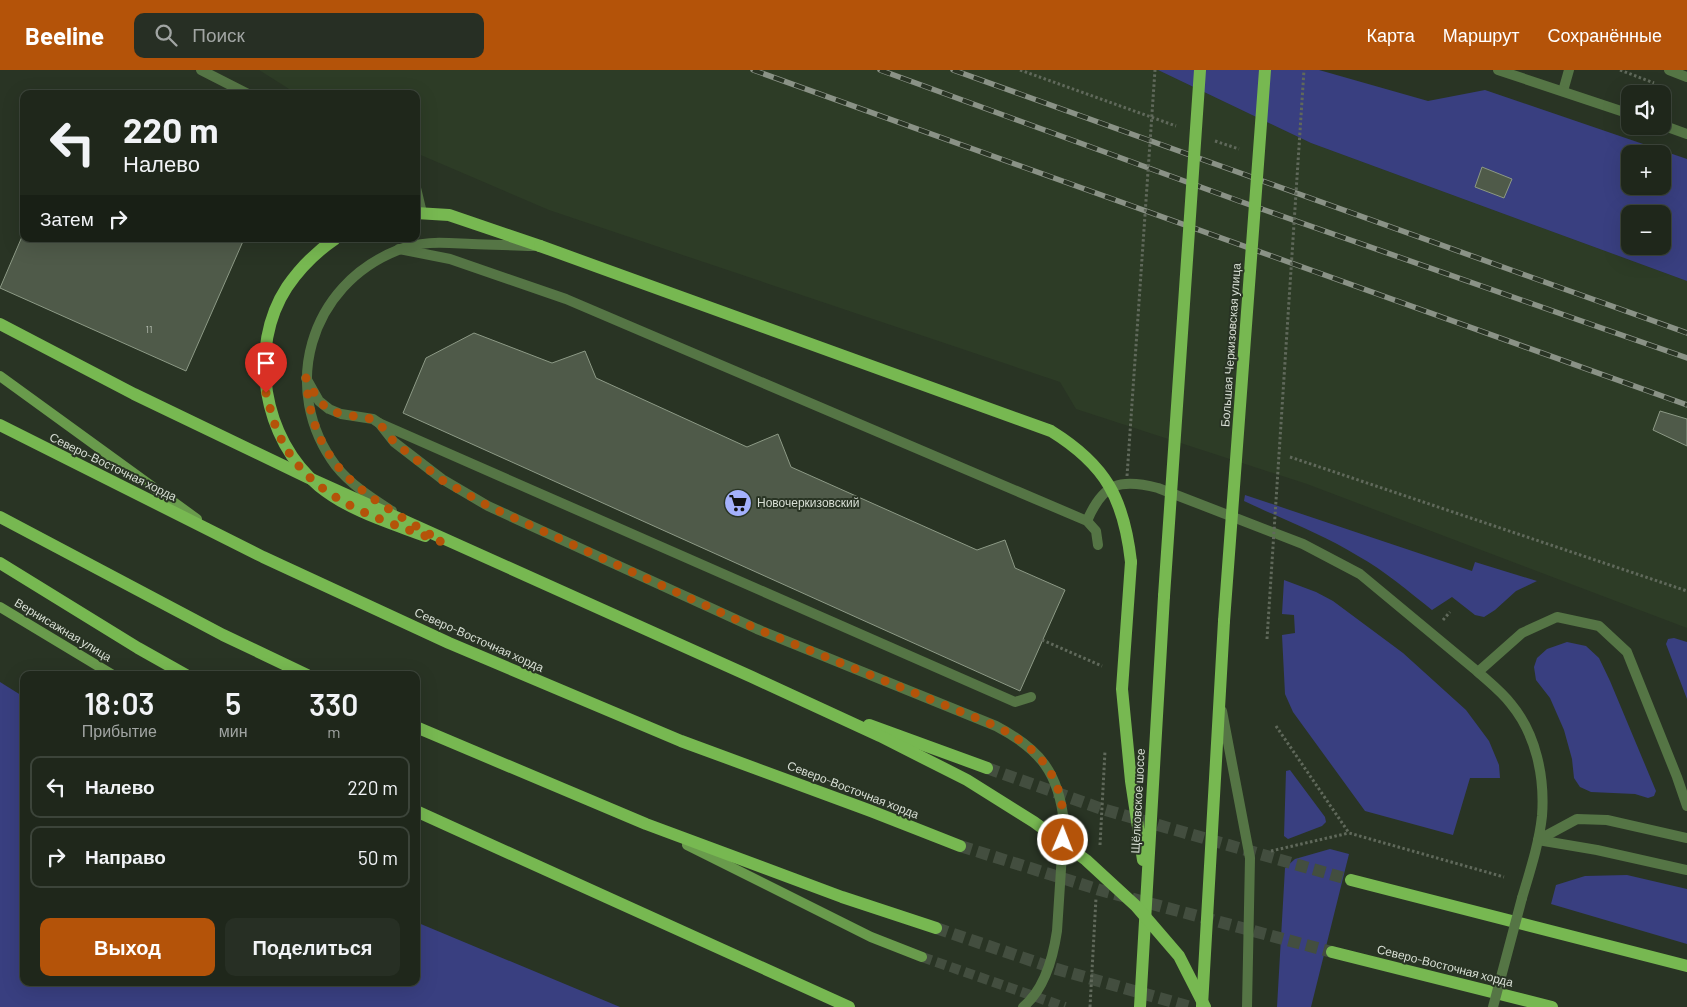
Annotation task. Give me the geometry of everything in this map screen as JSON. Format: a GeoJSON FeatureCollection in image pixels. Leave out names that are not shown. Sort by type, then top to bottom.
{"type":"FeatureCollection","features":[{"type":"Feature","properties":{"kind":"main road","name":"Щёлковское шоссе"},"geometry":{"type":"LineString","coordinates":[[1140,1007],[1164,596],[1200,70]]}},
{"type":"Feature","properties":{"kind":"main road","name":"Большая Черкизовская улица"},"geometry":{"type":"LineString","coordinates":[[1219,696],[1265,70]]}},
{"type":"Feature","properties":{"kind":"main road"},"geometry":{"type":"LineString","coordinates":[[420,213],[449,215],[540,246],[1051,431],[1071,443],[1087,456],[1112,488],[1122,510],[1128,534],[1131,562],[1122,689],[1131,781],[1147,887]]}},
{"type":"Feature","properties":{"kind":"main road"},"geometry":{"type":"LineString","coordinates":[[331,242],[302,266],[286,288],[275,313],[267,339],[264,366],[266,393],[273,419],[284,444],[299,466],[318,485],[340,501],[364,513],[442,542],[752,677],[881,730],[987,768]]}},
{"type":"Feature","properties":{"kind":"main road"},"geometry":{"type":"LineString","coordinates":[[0,324],[134,394],[310,478],[752,677],[880,736],[967,780],[1034,822],[1079,855],[1136,906],[1179,956],[1204,1007]]}},
{"type":"Feature","properties":{"kind":"main road","name":"Северо-Восточная хорда"},"geometry":{"type":"LineString","coordinates":[[0,425],[263,557],[449,643],[681,741],[960,846]]}},
{"type":"Feature","properties":{"kind":"main road"},"geometry":{"type":"LineString","coordinates":[[0,517],[223,635],[299,671]]}},
{"type":"Feature","properties":{"kind":"main road"},"geometry":{"type":"LineString","coordinates":[[0,562],[138,648],[179,671]]}},
{"type":"Feature","properties":{"kind":"main road"},"geometry":{"type":"LineString","coordinates":[[1204,1007],[1219,696]]}},
{"type":"Feature","properties":{"kind":"main road"},"geometry":{"type":"LineString","coordinates":[[420,729],[646,824],[842,897],[936,928]]}},
{"type":"Feature","properties":{"kind":"main road"},"geometry":{"type":"LineString","coordinates":[[420,813],[849,1007]]}},
{"type":"Feature","properties":{"kind":"main road"},"geometry":{"type":"LineString","coordinates":[[1352,880],[1687,966]]}},
{"type":"Feature","properties":{"kind":"main road","name":"Северо-Восточная хорда"},"geometry":{"type":"LineString","coordinates":[[1332,952],[1552,1007]]}},
{"type":"Feature","properties":{"kind":"street"},"geometry":{"type":"LineString","coordinates":[[201,70],[240,90]]}},
{"type":"Feature","properties":{"kind":"street"},"geometry":{"type":"LineString","coordinates":[[1498,70],[1621,111]]}},
{"type":"Feature","properties":{"kind":"street"},"geometry":{"type":"LineString","coordinates":[[1563,91],[1570,70]]}},
{"type":"Feature","properties":{"kind":"street"},"geometry":{"type":"LineString","coordinates":[[1670,70],[1687,77]]}},
{"type":"Feature","properties":{"kind":"street"},"geometry":{"type":"LineString","coordinates":[[1671,128],[1687,134]]}},
{"type":"Feature","properties":{"kind":"street"},"geometry":{"type":"LineString","coordinates":[[442,542],[374,499],[354,484],[337,467],[324,447],[314,425],[308,402],[306,378],[309,354],[315,331],[330,302],[357,272],[377,259],[399,249],[423,243],[446,241],[470,244],[540,246]]}},
{"type":"Feature","properties":{"kind":"street"},"geometry":{"type":"LineString","coordinates":[[399,249],[450,259],[566,299],[1087,521],[1096,531],[1098,545]]}},
{"type":"Feature","properties":{"kind":"street"},"geometry":{"type":"LineString","coordinates":[[0,376],[214,532]]}},
{"type":"Feature","properties":{"kind":"street"},"geometry":{"type":"LineString","coordinates":[[306,378],[319,401],[329,410],[372,419],[1015,702],[1031,698]]}},
{"type":"Feature","properties":{"kind":"street"},"geometry":{"type":"LineString","coordinates":[[379,423],[394,442],[442,480],[488,506],[757,629],[996,726],[1027,744],[1050,771],[1058,788],[1064,823],[1054,948],[1039,989],[1023,1007]]}},
{"type":"Feature","properties":{"kind":"street"},"geometry":{"type":"LineString","coordinates":[[1087,521],[1093,506],[1101,495],[1114,486],[1126,483],[1139,483],[1158,488],[1303,544],[1360,574],[1478,672],[1511,704],[1528,730],[1536,752],[1542,790],[1542,816],[1538,840],[1493,1007]]}},
{"type":"Feature","properties":{"kind":"street","name":"Вернисажная улица"},"geometry":{"type":"LineString","coordinates":[[0,608],[106,671]]}},
{"type":"Feature","properties":{"kind":"street"},"geometry":{"type":"LineString","coordinates":[[1478,672],[1522,633],[1557,617],[1599,626],[1628,652],[1687,806]]}},
{"type":"Feature","properties":{"kind":"street"},"geometry":{"type":"LineString","coordinates":[[1219,696],[1250,858],[1247,1007]]}},
{"type":"Feature","properties":{"kind":"street"},"geometry":{"type":"LineString","coordinates":[[1538,840],[1577,819],[1607,820],[1687,838]]}},
{"type":"Feature","properties":{"kind":"street"},"geometry":{"type":"LineString","coordinates":[[646,824],[871,937],[922,957]]}},
{"type":"Feature","properties":{"kind":"street"},"geometry":{"type":"LineString","coordinates":[[1538,840],[1597,850],[1687,870]]}},
{"type":"Feature","properties":{"kind":"street"},"geometry":{"type":"LineString","coordinates":[[834,999],[858,1007]]}},
{"type":"Feature","properties":{"kind":"path"},"geometry":{"type":"LineString","coordinates":[[1020,70],[1179,128]]}},
{"type":"Feature","properties":{"kind":"path"},"geometry":{"type":"LineString","coordinates":[[1127,479],[1156,70]]}},
{"type":"Feature","properties":{"kind":"path"},"geometry":{"type":"LineString","coordinates":[[1267,639],[1304,70]]}},
{"type":"Feature","properties":{"kind":"path"},"geometry":{"type":"LineString","coordinates":[[1207,138],[1245,152]]}},
{"type":"Feature","properties":{"kind":"path"},"geometry":{"type":"LineString","coordinates":[[1290,457],[1687,591]]}},
{"type":"Feature","properties":{"kind":"path"},"geometry":{"type":"LineString","coordinates":[[1042,640],[1092,662]]}},
{"type":"Feature","properties":{"kind":"path"},"geometry":{"type":"LineString","coordinates":[[1276,726],[1349,833]]}},
{"type":"Feature","properties":{"kind":"path"},"geometry":{"type":"LineString","coordinates":[[1099,848],[1105,748]]}},
{"type":"Feature","properties":{"kind":"path"},"geometry":{"type":"LineString","coordinates":[[1271,851],[1349,833],[1504,877]]}},
{"type":"Feature","properties":{"kind":"path"},"geometry":{"type":"LineString","coordinates":[[1090,1007],[1096,898]]}},
{"type":"Feature","properties":{"kind":"shaded area"},"geometry":{"type":"Polygon","coordinates":[[[259,70],[1158,70],[1311,143],[1687,281],[1687,628],[1307,484],[1076,409],[1060,382],[549,210],[420,155],[420,90],[291,90],[259,70]]]}},
{"type":"Feature","properties":{"kind":"shaded area"},"geometry":{"type":"Polygon","coordinates":[[[1158,70],[1319,70],[1428,101],[1485,90],[1646,145],[1621,145],[1621,195],[1671,195],[1671,154],[1687,159],[1687,281],[1311,143],[1158,70]],[[1482,167],[1475,187],[1504,198],[1511,179],[1482,167]]]}},
{"type":"Feature","properties":{"kind":"shaded area"},"geometry":{"type":"Polygon","coordinates":[[[1245,495],[1472,571],[1475,562],[1537,581],[1516,591],[1495,610],[1484,617],[1475,615],[1452,597],[1432,610],[1378,568],[1316,534],[1244,501],[1245,495]]]}},
{"type":"Feature","properties":{"kind":"shaded area"},"geometry":{"type":"Polygon","coordinates":[[[1284,580],[1316,592],[1333,601],[1403,653],[1466,710],[1489,741],[1499,765],[1500,778],[1470,778],[1453,835],[1365,811],[1293,712],[1285,694],[1282,635],[1295,633],[1294,615],[1282,614],[1284,580]]]}},
{"type":"Feature","properties":{"kind":"shaded area"},"geometry":{"type":"Polygon","coordinates":[[[1674,638],[1687,642],[1687,699],[1666,644],[1668,639],[1674,638]]]}},
{"type":"Feature","properties":{"kind":"shaded area"},"geometry":{"type":"Polygon","coordinates":[[[1567,642],[1586,646],[1599,658],[1656,791],[1654,796],[1648,798],[1635,794],[1591,792],[1580,787],[1574,778],[1572,759],[1564,730],[1550,698],[1536,680],[1534,667],[1537,658],[1547,649],[1567,642]]]}},
{"type":"Feature","properties":{"kind":"shaded area"},"geometry":{"type":"Polygon","coordinates":[[[0,682],[20,694],[20,986],[420,986],[420,924],[620,1007],[0,1007],[0,682]]]}},
{"type":"Feature","properties":{"kind":"shaded area"},"geometry":{"type":"Polygon","coordinates":[[[1290,770],[1325,817],[1326,822],[1322,826],[1288,839],[1284,836],[1286,771],[1290,770]]]}},
{"type":"Feature","properties":{"kind":"shaded area"},"geometry":{"type":"Polygon","coordinates":[[[1330,849],[1349,854],[1311,1007],[1277,1007],[1285,868],[1295,859],[1330,849]]]}},
{"type":"Feature","properties":{"kind":"shaded area"},"geometry":{"type":"Polygon","coordinates":[[[1627,875],[1687,889],[1687,944],[1551,904],[1556,885],[1585,876],[1627,875]]]}},
{"type":"Feature","properties":{"kind":"building"},"geometry":{"type":"Polygon","coordinates":[[[1482,167],[1512,179],[1504,198],[1475,187],[1482,167]]]}},
{"type":"Feature","properties":{"kind":"building"},"geometry":{"type":"Polygon","coordinates":[[[20,241],[243,242],[186,371],[0,288],[20,241]]]}},
{"type":"Feature","properties":{"kind":"building","name":"Новочеркизовский"},"geometry":{"type":"Polygon","coordinates":[[[474,333],[552,363],[585,351],[596,378],[747,447],[778,434],[791,467],[977,550],[1005,540],[1015,568],[1065,590],[1020,691],[403,413],[426,358],[474,333]]]}},
{"type":"Feature","properties":{"kind":"building"},"geometry":{"type":"Polygon","coordinates":[[[1660,411],[1687,419],[1687,446],[1653,430],[1660,411]]]}},
{"type":"Feature","properties":{"kind":"tunnel"},"geometry":{"type":"LineString","coordinates":[[987,768],[1102,809],[1351,880]]}},
{"type":"Feature","properties":{"kind":"tunnel"},"geometry":{"type":"LineString","coordinates":[[960,846],[1100,890],[1332,952]]}},
{"type":"Feature","properties":{"kind":"tunnel"},"geometry":{"type":"LineString","coordinates":[[936,928],[1053,968],[1191,1007]]}},
{"type":"Feature","properties":{"kind":"tunnel"},"geometry":{"type":"LineString","coordinates":[[922,957],[1065,1007]]}},
{"type":"Feature","properties":{"kind":"railway"},"geometry":{"type":"LineString","coordinates":[[753,70],[1687,405]]}},
{"type":"Feature","properties":{"kind":"railway"},"geometry":{"type":"LineString","coordinates":[[880,70],[1239,201],[1687,358]]}},
{"type":"Feature","properties":{"kind":"railway"},"geometry":{"type":"LineString","coordinates":[[953,70],[1687,333]]}},
{"type":"Feature","properties":{"kind":"place","name":"Новочеркизовский"},"geometry":{"type":"Point","coordinates":[738,503]}},
{"type":"Feature","properties":{"kind":"route"},"geometry":{"type":"LineString","coordinates":[[266,393],[273,419],[284,444],[299,466],[318,485],[340,501],[364,513],[442,542],[374,499],[354,484],[337,467],[324,447],[314,425],[308,402],[306,378],[319,401],[329,410],[372,419],[379,423],[394,442],[442,480],[488,506],[757,629],[1012,734],[1027,744],[1050,771],[1058,788],[1062,805],[1063,840]]}}]}
